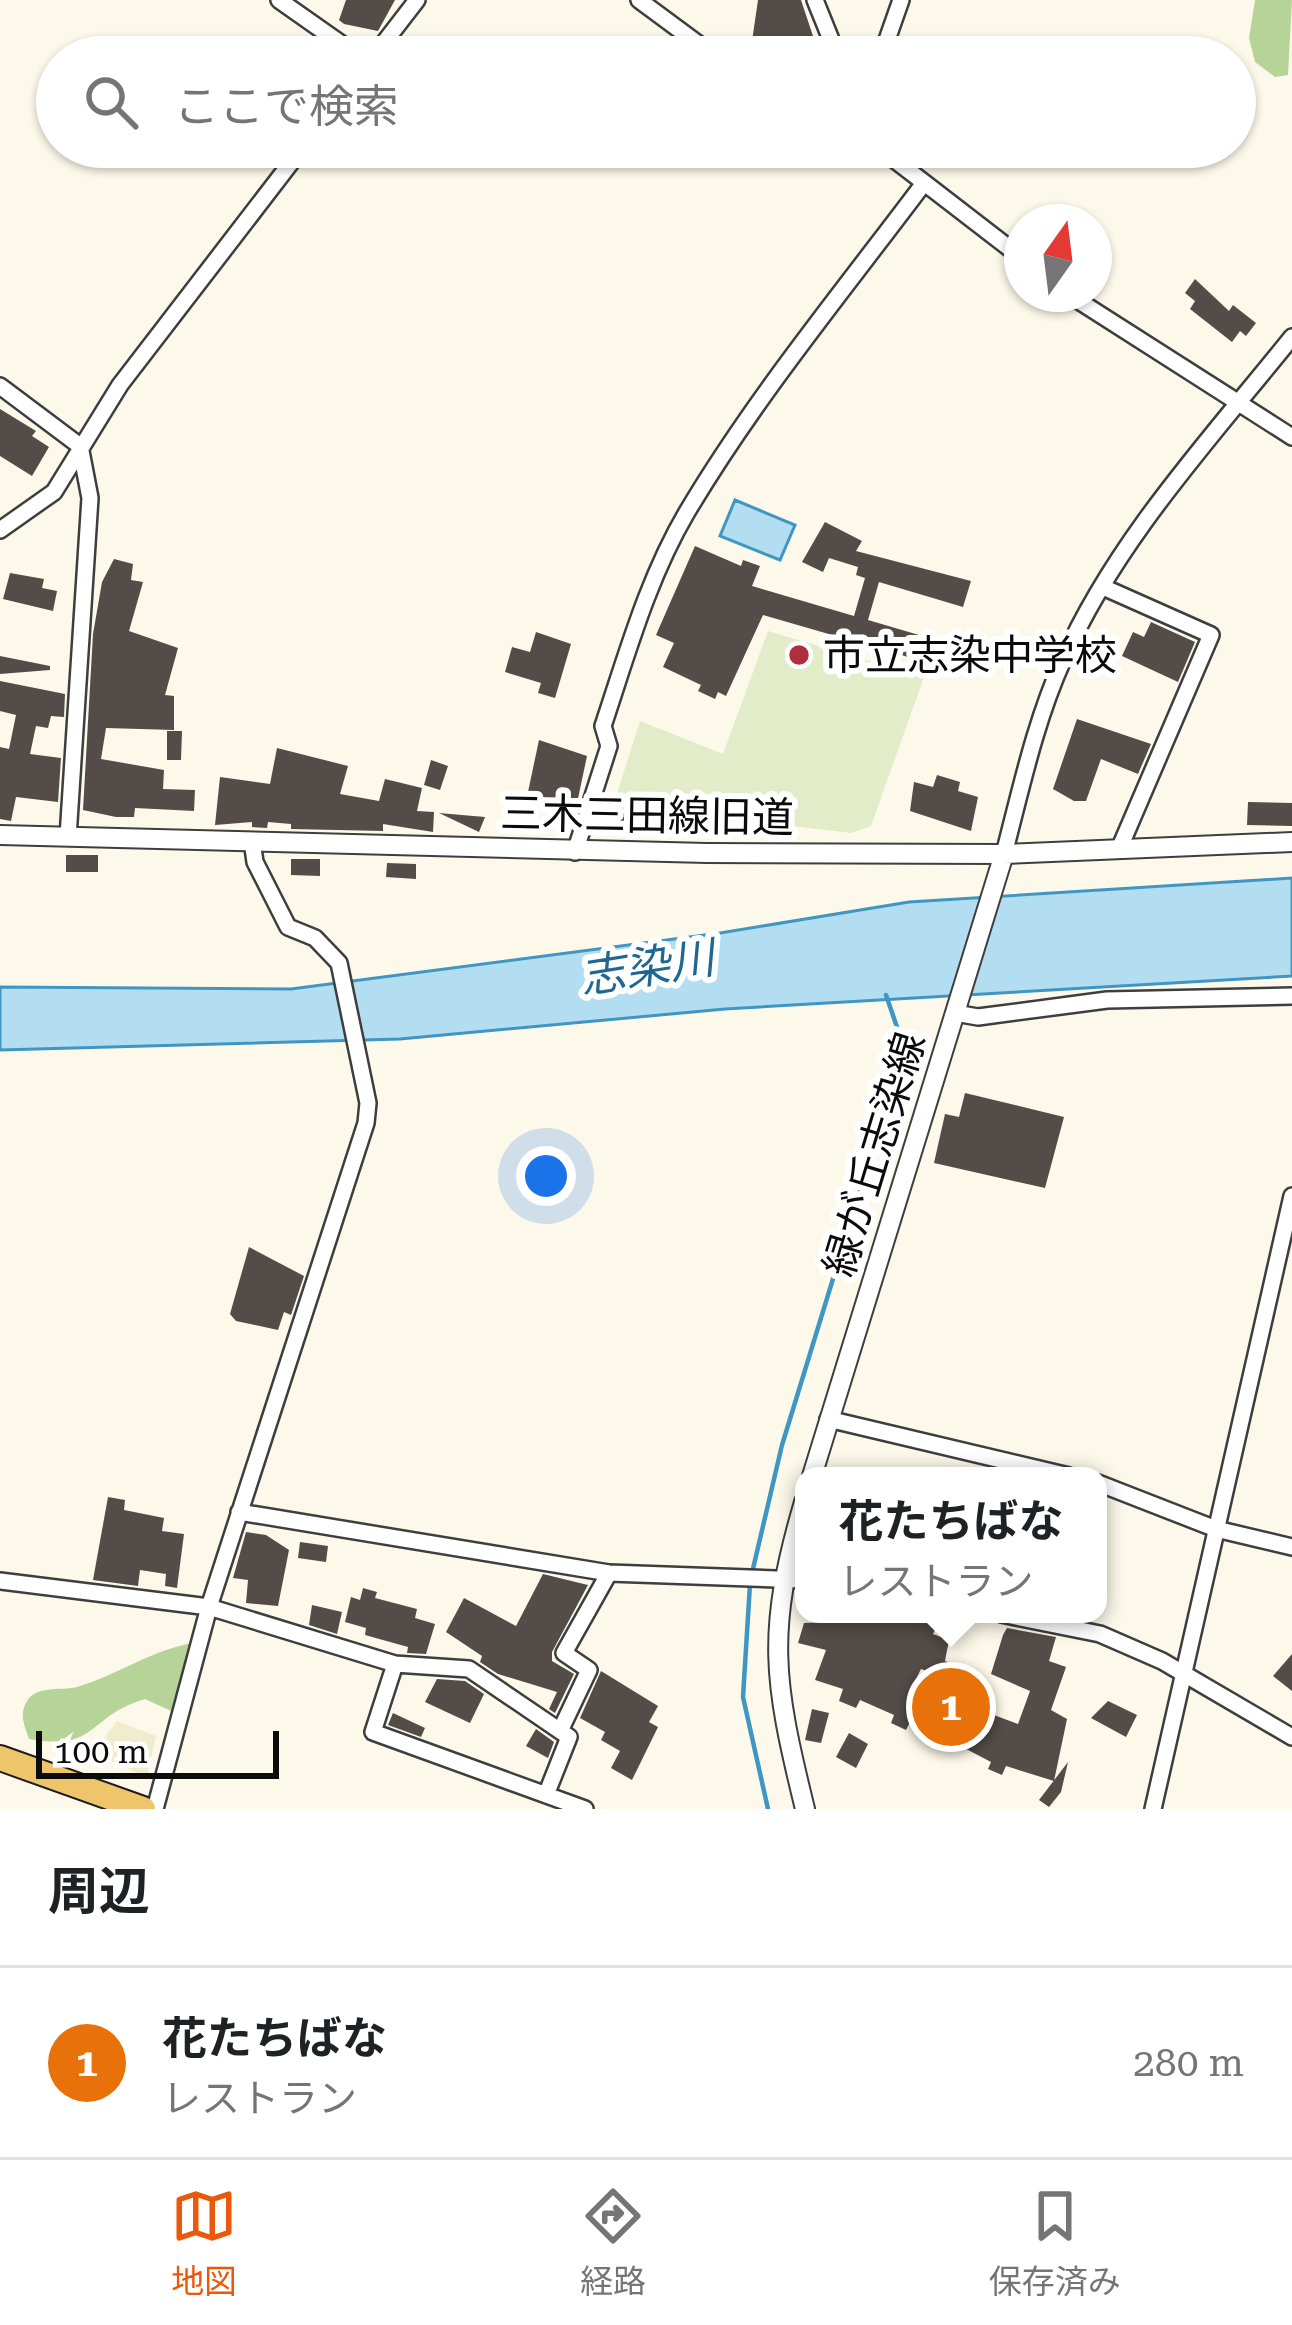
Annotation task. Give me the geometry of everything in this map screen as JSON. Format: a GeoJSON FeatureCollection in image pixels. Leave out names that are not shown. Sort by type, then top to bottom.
{"type":"FeatureCollection","features":[{"type":"Feature","properties":{"kind":"main road"},"geometry":{"type":"LineString","coordinates":[[0,1758],[143,1809]]}},
{"type":"Feature","properties":{"kind":"street"},"geometry":{"type":"LineString","coordinates":[[279,0],[330,36]]}},
{"type":"Feature","properties":{"kind":"street"},"geometry":{"type":"LineString","coordinates":[[389,36],[417,0]]}},
{"type":"Feature","properties":{"kind":"street"},"geometry":{"type":"LineString","coordinates":[[639,0],[688,36]]}},
{"type":"Feature","properties":{"kind":"street"},"geometry":{"type":"LineString","coordinates":[[815,0],[830,36]]}},
{"type":"Feature","properties":{"kind":"street"},"geometry":{"type":"LineString","coordinates":[[888,36],[902,0]]}},
{"type":"Feature","properties":{"kind":"street"},"geometry":{"type":"LineString","coordinates":[[0,530],[54,491],[80,446],[287,168]]}},
{"type":"Feature","properties":{"kind":"street"},"geometry":{"type":"LineString","coordinates":[[905,168],[1004,244]]}},
{"type":"Feature","properties":{"kind":"street"},"geometry":{"type":"LineString","coordinates":[[575,852],[609,746],[603,726],[649,591],[687,513],[813,326],[924,183]]}},
{"type":"Feature","properties":{"kind":"street"},"geometry":{"type":"LineString","coordinates":[[1096,312],[1292,437]]}},
{"type":"Feature","properties":{"kind":"street"},"geometry":{"type":"LineString","coordinates":[[1004,854],[1036,735],[1063,659],[1103,587],[1157,506],[1292,337]]}},
{"type":"Feature","properties":{"kind":"street"},"geometry":{"type":"LineString","coordinates":[[0,386],[80,446],[90,498],[68,837]]}},
{"type":"Feature","properties":{"kind":"street"},"geometry":{"type":"LineString","coordinates":[[1103,587],[1211,635],[1120,847]]}},
{"type":"Feature","properties":{"kind":"street","name":"三木三田線旧道"},"geometry":{"type":"LineString","coordinates":[[0,835],[575,852],[1004,854],[1292,842]]}},
{"type":"Feature","properties":{"kind":"street"},"geometry":{"type":"LineString","coordinates":[[154,1809],[209,1606],[366,1123],[366,1090],[354,1052],[339,963],[314,938],[288,927],[255,862],[252,841]]}},
{"type":"Feature","properties":{"kind":"street","name":"緑が丘志染線"},"geometry":{"type":"LineString","coordinates":[[815,1467],[1004,854]]}},
{"type":"Feature","properties":{"kind":"street"},"geometry":{"type":"LineString","coordinates":[[955,1013],[978,1017],[1107,1000],[1292,995]]}},
{"type":"Feature","properties":{"kind":"street"},"geometry":{"type":"LineString","coordinates":[[1153,1809],[1292,1196]]}},
{"type":"Feature","properties":{"kind":"street"},"geometry":{"type":"LineString","coordinates":[[828,1419],[1032,1467]]}},
{"type":"Feature","properties":{"kind":"street"},"geometry":{"type":"LineString","coordinates":[[1107,1487],[1216,1529],[1292,1547]]}},
{"type":"Feature","properties":{"kind":"street"},"geometry":{"type":"LineString","coordinates":[[239,1512],[610,1573],[795,1579]]}},
{"type":"Feature","properties":{"kind":"street"},"geometry":{"type":"LineString","coordinates":[[795,1533],[776,1624],[779,1702],[805,1809]]}},
{"type":"Feature","properties":{"kind":"street"},"geometry":{"type":"LineString","coordinates":[[560,1731],[589,1670],[564,1653],[610,1573]]}},
{"type":"Feature","properties":{"kind":"street"},"geometry":{"type":"LineString","coordinates":[[0,1581],[209,1606],[394,1664],[469,1669],[568,1737],[546,1795]]}},
{"type":"Feature","properties":{"kind":"street"},"geometry":{"type":"LineString","coordinates":[[1046,1623],[1100,1634],[1292,1737]]}},
{"type":"Feature","properties":{"kind":"street"},"geometry":{"type":"LineString","coordinates":[[394,1664],[373,1732],[585,1809]]}},
{"type":"Feature","properties":{"kind":"shaded area"},"geometry":{"type":"Polygon","coordinates":[[[117,1721],[156,1736],[147,1777],[93,1753],[117,1721]]]}},
{"type":"Feature","properties":{"kind":"green space"},"geometry":{"type":"Polygon","coordinates":[[[1255,0],[1292,0],[1288,75],[1275,77],[1256,63],[1256,36],[1249,36],[1255,0]]]}},
{"type":"Feature","properties":{"kind":"green space"},"geometry":{"type":"Polygon","coordinates":[[[768,631],[924,677],[871,826],[851,833],[689,814],[672,822],[613,806],[640,721],[723,754],[768,631]]]}},
{"type":"Feature","properties":{"kind":"green space"},"geometry":{"type":"Polygon","coordinates":[[[192,1643],[171,1711],[145,1699],[112,1714],[81,1737],[51,1742],[29,1739],[23,1712],[35,1693],[77,1687],[192,1643]]]}},
{"type":"Feature","properties":{"kind":"water"},"geometry":{"type":"Polygon","coordinates":[[[735,500],[795,525],[780,560],[720,536],[735,500]]]}},
{"type":"Feature","properties":{"kind":"water","name":"志染川"},"geometry":{"type":"Polygon","coordinates":[[[1292,878],[1292,976],[725,1009],[400,1039],[0,1050],[0,987],[291,989],[720,933],[909,902],[1292,878]]]}},
{"type":"Feature","properties":{"kind":"building"},"geometry":{"type":"Polygon","coordinates":[[[346,0],[395,0],[378,31],[339,20],[346,0]]]}},
{"type":"Feature","properties":{"kind":"building"},"geometry":{"type":"Polygon","coordinates":[[[758,0],[801,0],[813,36],[753,36],[758,0]]]}},
{"type":"Feature","properties":{"kind":"building"},"geometry":{"type":"Polygon","coordinates":[[[1195,279],[1229,311],[1233,305],[1256,323],[1246,336],[1240,331],[1232,342],[1190,309],[1195,301],[1185,293],[1195,279]]]}},
{"type":"Feature","properties":{"kind":"building"},"geometry":{"type":"Polygon","coordinates":[[[0,409],[36,431],[32,436],[49,447],[32,476],[0,456],[0,409]]]}},
{"type":"Feature","properties":{"kind":"building"},"geometry":{"type":"Polygon","coordinates":[[[825,522],[862,541],[856,551],[971,581],[963,607],[879,582],[868,620],[936,640],[929,663],[763,615],[726,696],[718,692],[715,699],[698,691],[701,685],[663,667],[674,643],[656,635],[695,546],[741,566],[743,560],[760,566],[752,586],[854,616],[865,578],[856,575],[858,567],[829,558],[823,572],[802,562],[825,522]]]}},
{"type":"Feature","properties":{"kind":"building"},"geometry":{"type":"Polygon","coordinates":[[[114,559],[133,564],[131,580],[143,582],[129,631],[178,648],[165,695],[174,696],[174,730],[106,728],[101,759],[164,770],[163,789],[195,790],[194,811],[135,808],[134,817],[116,817],[83,810],[93,634],[102,582],[114,559]]]}},
{"type":"Feature","properties":{"kind":"building"},"geometry":{"type":"Polygon","coordinates":[[[10,573],[44,579],[42,588],[57,591],[53,611],[3,599],[10,573]]]}},
{"type":"Feature","properties":{"kind":"building"},"geometry":{"type":"Polygon","coordinates":[[[1151,622],[1195,642],[1178,682],[1122,656],[1133,632],[1144,637],[1151,622]]]}},
{"type":"Feature","properties":{"kind":"building"},"geometry":{"type":"Polygon","coordinates":[[[536,632],[571,644],[555,698],[538,693],[541,683],[505,672],[512,647],[530,652],[536,632]]]}},
{"type":"Feature","properties":{"kind":"building"},"geometry":{"type":"Polygon","coordinates":[[[0,656],[50,666],[50,670],[0,674],[0,656]]]}},
{"type":"Feature","properties":{"kind":"building"},"geometry":{"type":"Polygon","coordinates":[[[0,681],[65,694],[64,717],[51,716],[48,728],[36,726],[30,754],[61,758],[58,802],[16,797],[11,821],[0,819],[0,747],[9,749],[16,715],[0,711],[0,681]]]}},
{"type":"Feature","properties":{"kind":"building"},"geometry":{"type":"Polygon","coordinates":[[[1077,719],[1151,744],[1138,774],[1101,759],[1086,801],[1074,801],[1053,789],[1077,719]]]}},
{"type":"Feature","properties":{"kind":"building"},"geometry":{"type":"Polygon","coordinates":[[[167,731],[182,731],[181,760],[167,760],[167,731]]]}},
{"type":"Feature","properties":{"kind":"building"},"geometry":{"type":"Polygon","coordinates":[[[539,740],[587,756],[576,808],[545,803],[546,798],[528,792],[539,740]]]}},
{"type":"Feature","properties":{"kind":"building"},"geometry":{"type":"Polygon","coordinates":[[[277,748],[348,766],[340,794],[379,801],[385,779],[422,788],[417,811],[434,812],[433,832],[383,824],[383,831],[291,829],[291,824],[268,822],[267,828],[252,827],[252,822],[215,825],[220,777],[270,784],[277,748]]]}},
{"type":"Feature","properties":{"kind":"building"},"geometry":{"type":"Polygon","coordinates":[[[431,760],[448,766],[440,790],[424,785],[431,760]]]}},
{"type":"Feature","properties":{"kind":"building"},"geometry":{"type":"Polygon","coordinates":[[[937,775],[960,782],[958,791],[978,797],[971,831],[910,811],[914,782],[933,787],[937,775]]]}},
{"type":"Feature","properties":{"kind":"building"},"geometry":{"type":"Polygon","coordinates":[[[1248,802],[1292,803],[1292,826],[1247,825],[1248,802]]]}},
{"type":"Feature","properties":{"kind":"building"},"geometry":{"type":"Polygon","coordinates":[[[605,807],[628,815],[623,831],[600,824],[605,807]]]}},
{"type":"Feature","properties":{"kind":"building"},"geometry":{"type":"Polygon","coordinates":[[[439,813],[485,817],[479,832],[439,813]]]}},
{"type":"Feature","properties":{"kind":"building"},"geometry":{"type":"Polygon","coordinates":[[[66,855],[98,855],[98,872],[66,872],[66,855]]]}},
{"type":"Feature","properties":{"kind":"building"},"geometry":{"type":"Polygon","coordinates":[[[291,859],[320,859],[320,876],[291,875],[291,859]]]}},
{"type":"Feature","properties":{"kind":"building"},"geometry":{"type":"Polygon","coordinates":[[[387,863],[416,864],[416,879],[386,877],[387,863]]]}},
{"type":"Feature","properties":{"kind":"building"},"geometry":{"type":"Polygon","coordinates":[[[965,1093],[1064,1117],[1045,1188],[934,1163],[945,1114],[959,1117],[965,1093]]]}},
{"type":"Feature","properties":{"kind":"building"},"geometry":{"type":"Polygon","coordinates":[[[249,1247],[304,1276],[291,1315],[284,1312],[278,1330],[236,1321],[230,1314],[249,1247]]]}},
{"type":"Feature","properties":{"kind":"building"},"geometry":{"type":"Polygon","coordinates":[[[108,1497],[125,1500],[124,1510],[164,1518],[162,1531],[184,1534],[177,1588],[165,1586],[166,1574],[140,1570],[138,1586],[93,1580],[108,1497]]]}},
{"type":"Feature","properties":{"kind":"building"},"geometry":{"type":"Polygon","coordinates":[[[246,1532],[266,1535],[289,1550],[278,1606],[246,1603],[248,1580],[233,1578],[246,1532]]]}},
{"type":"Feature","properties":{"kind":"building"},"geometry":{"type":"Polygon","coordinates":[[[300,1542],[328,1546],[326,1562],[298,1558],[300,1542]]]}},
{"type":"Feature","properties":{"kind":"building"},"geometry":{"type":"Polygon","coordinates":[[[543,1574],[588,1585],[552,1652],[552,1661],[574,1674],[555,1713],[549,1709],[557,1692],[498,1674],[480,1662],[482,1656],[446,1632],[464,1598],[516,1626],[543,1574]]]}},
{"type":"Feature","properties":{"kind":"building"},"geometry":{"type":"Polygon","coordinates":[[[363,1588],[377,1592],[375,1598],[417,1609],[415,1618],[435,1624],[426,1654],[407,1653],[408,1647],[365,1635],[366,1628],[345,1622],[351,1597],[360,1600],[363,1588]]]}},
{"type":"Feature","properties":{"kind":"building"},"geometry":{"type":"Polygon","coordinates":[[[312,1605],[342,1612],[337,1634],[309,1625],[312,1605]]]}},
{"type":"Feature","properties":{"kind":"building"},"geometry":{"type":"Polygon","coordinates":[[[804,1623],[938,1623],[933,1634],[949,1640],[945,1661],[963,1668],[951,1699],[1018,1724],[1030,1691],[991,1674],[1003,1635],[1007,1628],[1056,1637],[1049,1661],[1066,1667],[1051,1710],[1067,1719],[1054,1781],[1006,1766],[1002,1775],[988,1769],[991,1762],[910,1722],[906,1730],[891,1723],[894,1715],[860,1700],[856,1708],[839,1701],[843,1689],[815,1680],[826,1650],[798,1643],[804,1623]],[[921,1669],[910,1691],[932,1701],[944,1677],[921,1669]]]}},
{"type":"Feature","properties":{"kind":"building"},"geometry":{"type":"Polygon","coordinates":[[[1292,1654],[1292,1691],[1273,1676],[1292,1654]]]}},
{"type":"Feature","properties":{"kind":"building"},"geometry":{"type":"Polygon","coordinates":[[[601,1671],[658,1706],[649,1722],[658,1727],[632,1780],[611,1768],[620,1751],[601,1740],[605,1732],[580,1718],[601,1671]]]}},
{"type":"Feature","properties":{"kind":"building"},"geometry":{"type":"Polygon","coordinates":[[[437,1679],[465,1681],[484,1694],[470,1723],[425,1702],[437,1679]]]}},
{"type":"Feature","properties":{"kind":"building"},"geometry":{"type":"Polygon","coordinates":[[[1108,1701],[1137,1715],[1126,1737],[1091,1718],[1108,1701]]]}},
{"type":"Feature","properties":{"kind":"building"},"geometry":{"type":"Polygon","coordinates":[[[812,1709],[829,1713],[821,1743],[805,1740],[812,1709]]]}},
{"type":"Feature","properties":{"kind":"building"},"geometry":{"type":"Polygon","coordinates":[[[393,1713],[425,1728],[421,1737],[388,1725],[393,1713]]]}},
{"type":"Feature","properties":{"kind":"building"},"geometry":{"type":"Polygon","coordinates":[[[536,1729],[554,1742],[548,1758],[526,1746],[536,1729]]]}},
{"type":"Feature","properties":{"kind":"building"},"geometry":{"type":"Polygon","coordinates":[[[849,1733],[868,1744],[856,1768],[836,1757],[849,1733]]]}},
{"type":"Feature","properties":{"kind":"building"},"geometry":{"type":"Polygon","coordinates":[[[1068,1762],[1061,1792],[1049,1807],[1039,1800],[1068,1762]]]}},
{"type":"Feature","properties":{"kind":"waterway"},"geometry":{"type":"LineString","coordinates":[[752,1573],[782,1445],[898,1067],[898,1030],[886,995]]}},
{"type":"Feature","properties":{"kind":"waterway"},"geometry":{"type":"LineString","coordinates":[[750,1584],[743,1697],[768,1809]]}},
{"type":"Feature","properties":{"kind":"place","name":"市立志染中学校"},"geometry":{"type":"Point","coordinates":[799,655]}},
{"type":"Feature","properties":{"kind":"place","name":"花たちばな"},"geometry":{"type":"Point","coordinates":[951,1707]}}]}
